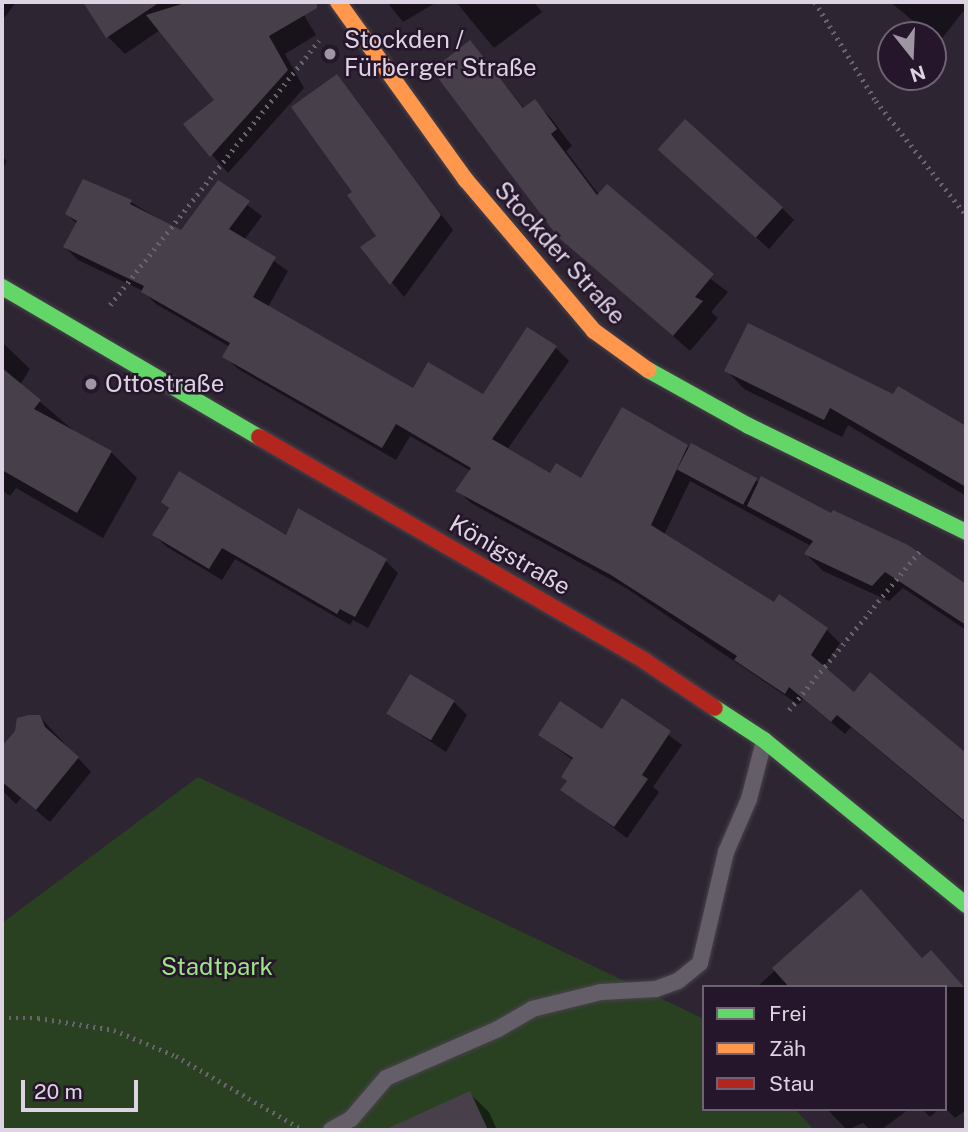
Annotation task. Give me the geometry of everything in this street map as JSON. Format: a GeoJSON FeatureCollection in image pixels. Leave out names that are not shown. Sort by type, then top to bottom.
{"type":"FeatureCollection","features":[{"type":"Feature","properties":{"kind":"main road","name":"Stockder Straße"},"geometry":{"type":"LineString","coordinates":[[341,5],[466,180],[594,331],[629,359],[749,426],[966,532]]}},
{"type":"Feature","properties":{"kind":"main road","name":"Königstraße"},"geometry":{"type":"LineString","coordinates":[[2,287],[645,661],[764,740],[966,905]]}},
{"type":"Feature","properties":{"kind":"lane"},"geometry":{"type":"LineString","coordinates":[[331,1130],[351,1119],[386,1078],[498,1029],[531,1009],[601,992],[656,989],[678,981],[700,963],[726,852],[749,799],[764,740]]}},
{"type":"Feature","properties":{"kind":"path"},"geometry":{"type":"LineString","coordinates":[[815,2],[876,101],[966,215]]}},
{"type":"Feature","properties":{"kind":"path"},"geometry":{"type":"LineString","coordinates":[[86,336],[341,5]]}},
{"type":"Feature","properties":{"kind":"path"},"geometry":{"type":"LineString","coordinates":[[801,695],[895,581]]}},
{"type":"Feature","properties":{"kind":"path"},"geometry":{"type":"LineString","coordinates":[[2,1018],[38,1018],[114,1030],[176,1056],[304,1130]]}},
{"type":"Feature","properties":{"kind":"green space","name":"Stadtpark"},"geometry":{"type":"Polygon","coordinates":[[[198,777],[702,1018],[702,1111],[797,1111],[814,1130],[2,1130],[2,923],[198,777]]]}},
{"type":"Feature","properties":{"kind":"building"},"geometry":{"type":"Polygon","coordinates":[[[83,2],[160,2],[106,38],[83,2]]]}},
{"type":"Feature","properties":{"kind":"building"},"geometry":{"type":"Polygon","coordinates":[[[188,2],[317,2],[317,8],[269,36],[288,70],[210,157],[183,124],[214,100],[146,15],[188,2]]]}},
{"type":"Feature","properties":{"kind":"building"},"geometry":{"type":"Polygon","coordinates":[[[470,40],[523,108],[535,99],[557,129],[551,134],[597,195],[607,184],[714,274],[695,297],[703,301],[673,336],[558,237],[432,70],[470,40]]]}},
{"type":"Feature","properties":{"kind":"building"},"geometry":{"type":"Polygon","coordinates":[[[337,74],[441,215],[390,285],[360,247],[376,236],[347,195],[352,192],[291,107],[337,74]]]}},
{"type":"Feature","properties":{"kind":"building"},"geometry":{"type":"Polygon","coordinates":[[[685,119],[783,207],[756,238],[658,149],[685,119]]]}},
{"type":"Feature","properties":{"kind":"building"},"geometry":{"type":"Polygon","coordinates":[[[83,179],[132,200],[130,204],[181,230],[218,180],[250,201],[229,229],[276,257],[253,297],[413,388],[428,362],[483,394],[527,327],[557,346],[492,439],[550,473],[556,463],[581,478],[622,407],[688,445],[651,525],[774,602],[779,594],[828,628],[811,655],[854,692],[870,672],[966,753],[966,822],[837,715],[831,722],[789,687],[785,694],[734,660],[737,656],[611,575],[455,491],[471,468],[396,424],[382,448],[222,357],[230,343],[141,292],[144,286],[63,247],[77,221],[65,214],[83,179]]]}},
{"type":"Feature","properties":{"kind":"building"},"geometry":{"type":"Polygon","coordinates":[[[748,323],[893,394],[898,386],[966,426],[966,487],[830,408],[824,420],[724,371],[748,323]]]}},
{"type":"Feature","properties":{"kind":"building"},"geometry":{"type":"Polygon","coordinates":[[[2,368],[41,400],[34,409],[112,451],[77,513],[2,470],[2,368]]]}},
{"type":"Feature","properties":{"kind":"building"},"geometry":{"type":"Polygon","coordinates":[[[691,443],[757,478],[743,505],[677,469],[691,443]]]}},
{"type":"Feature","properties":{"kind":"building"},"geometry":{"type":"Polygon","coordinates":[[[179,471],[286,535],[298,508],[387,559],[355,617],[340,609],[337,614],[222,548],[209,569],[152,535],[169,508],[161,502],[179,471]]]}},
{"type":"Feature","properties":{"kind":"building"},"geometry":{"type":"Polygon","coordinates":[[[761,476],[831,513],[833,510],[908,545],[966,584],[966,625],[885,572],[872,586],[804,554],[813,541],[747,506],[761,476]]]}},
{"type":"Feature","properties":{"kind":"building"},"geometry":{"type":"Polygon","coordinates":[[[410,674],[455,701],[431,740],[386,713],[410,674]]]}},
{"type":"Feature","properties":{"kind":"building"},"geometry":{"type":"Polygon","coordinates":[[[622,698],[671,731],[642,775],[648,779],[614,827],[560,790],[567,781],[561,777],[573,758],[538,735],[560,701],[602,729],[622,698]]]}},
{"type":"Feature","properties":{"kind":"building"},"geometry":{"type":"Polygon","coordinates":[[[40,715],[45,727],[79,757],[36,810],[2,782],[2,746],[15,731],[17,718],[40,715]]]}},
{"type":"Feature","properties":{"kind":"building"},"geometry":{"type":"Polygon","coordinates":[[[861,889],[922,958],[931,950],[964,987],[787,985],[772,968],[861,889]]]}},
{"type":"Feature","properties":{"kind":"building"},"geometry":{"type":"Polygon","coordinates":[[[470,1091],[488,1130],[384,1130],[470,1091]]]}},
{"type":"Feature","properties":{"kind":"traffic: fast"},"geometry":{"type":"LineString","coordinates":[[2,287],[259,437]]}},
{"type":"Feature","properties":{"kind":"traffic: fast"},"geometry":{"type":"LineString","coordinates":[[648,370],[749,426],[966,532]]}},
{"type":"Feature","properties":{"kind":"traffic: fast"},"geometry":{"type":"LineString","coordinates":[[715,708],[764,740],[966,905]]}},
{"type":"Feature","properties":{"kind":"traffic: slow"},"geometry":{"type":"LineString","coordinates":[[338,2],[466,180],[594,331],[648,370]]}},
{"type":"Feature","properties":{"kind":"traffic: jam"},"geometry":{"type":"LineString","coordinates":[[259,437],[645,661],[715,708]]}},
{"type":"Feature","properties":{"kind":"place","name":"Stockden / Fürberger Straße"},"geometry":{"type":"Point","coordinates":[330,54]}},
{"type":"Feature","properties":{"kind":"place","name":"Ottostraße"},"geometry":{"type":"Point","coordinates":[91,384]}}]}
